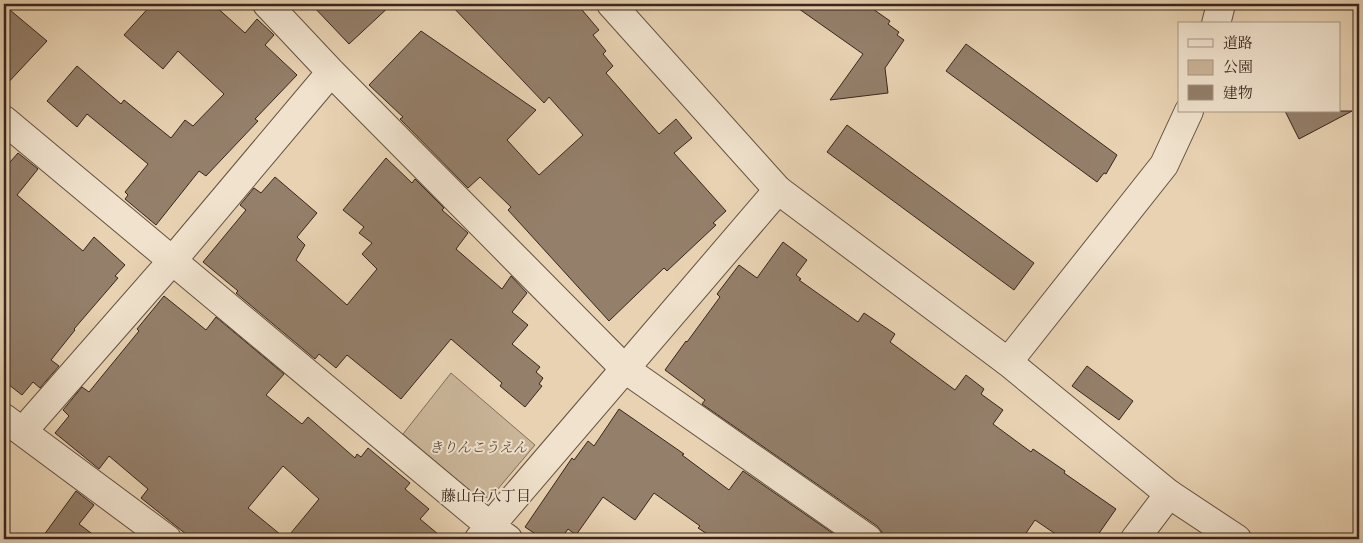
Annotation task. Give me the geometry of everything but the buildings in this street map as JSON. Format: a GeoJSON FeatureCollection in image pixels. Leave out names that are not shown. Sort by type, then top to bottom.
{"type":"FeatureCollection","features":[{"type":"Feature","properties":{"kind":"street"},"geometry":{"type":"LineString","coordinates":[[268,4],[331,72],[624,369],[868,539]]}},
{"type":"Feature","properties":{"kind":"street"},"geometry":{"type":"LineString","coordinates":[[611,4],[778,190],[1008,362],[1169,494],[1237,539]]}},
{"type":"Feature","properties":{"kind":"street"},"geometry":{"type":"LineString","coordinates":[[1216,22],[1221,4]]}},
{"type":"Feature","properties":{"kind":"street"},"geometry":{"type":"LineString","coordinates":[[167,539],[13,424],[172,261],[331,72]]}},
{"type":"Feature","properties":{"kind":"street"},"geometry":{"type":"LineString","coordinates":[[1008,362],[1164,165],[1189,112]]}},
{"type":"Feature","properties":{"kind":"street"},"geometry":{"type":"LineString","coordinates":[[4,120],[493,535],[624,369],[778,190]]}},
{"type":"Feature","properties":{"kind":"street"},"geometry":{"type":"LineString","coordinates":[[1135,539],[1169,494]]}},
{"type":"Feature","properties":{"kind":"green space","name":"きりんこうえん"},"geometry":{"type":"Polygon","coordinates":[[[451,373],[535,445],[491,497],[479,498],[403,434],[451,373]]]}},
{"type":"Feature","properties":{"kind":"district","name":"藤山台八丁目"},"geometry":{"type":"Point","coordinates":[486,495]}}]}
